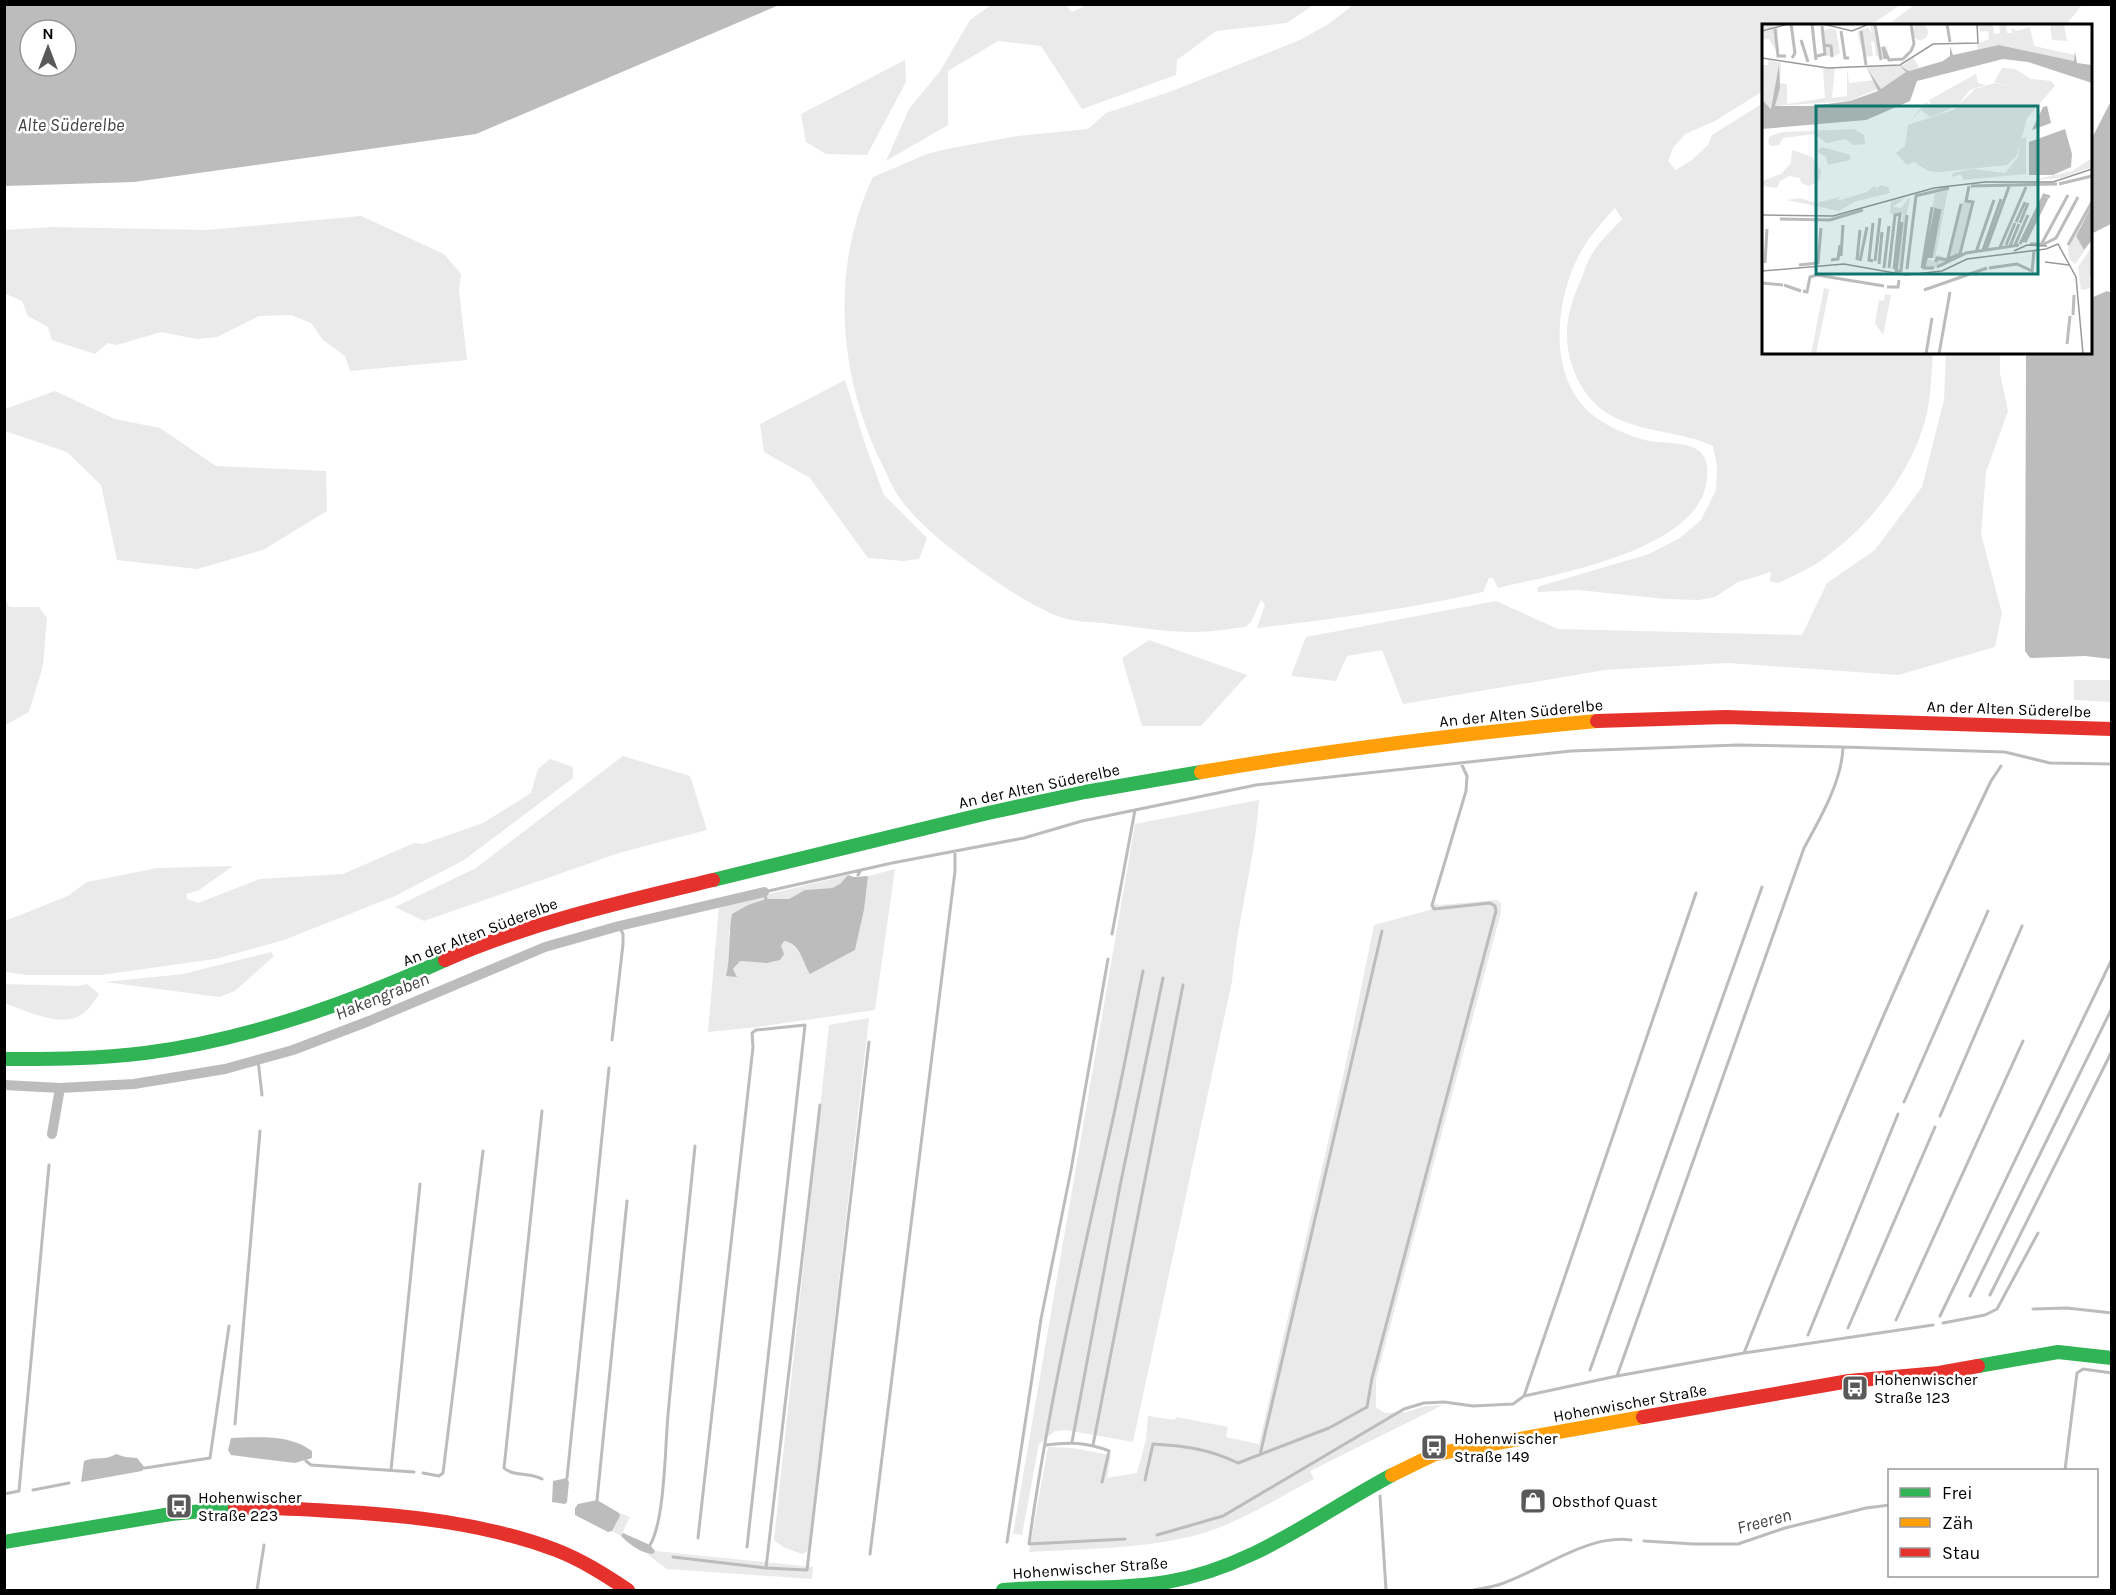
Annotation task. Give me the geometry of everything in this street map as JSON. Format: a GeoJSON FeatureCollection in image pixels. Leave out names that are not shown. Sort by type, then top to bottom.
{"type":"FeatureCollection","features":[{"type":"Feature","properties":{"kind":"main road","name":"An der Alten Süderelbe"},"geometry":{"type":"LineString","coordinates":[[4,1059],[101,1058],[168,1051],[227,1039],[313,1014],[371,993],[498,939],[547,921],[1044,801],[1253,763],[1529,727],[1657,717],[1757,717],[2112,729]]}},
{"type":"Feature","properties":{"kind":"main road","name":"Hohenwischer Straße"},"geometry":{"type":"LineString","coordinates":[[1003,1590],[1132,1586],[1161,1583],[1202,1573],[1262,1550],[1413,1463],[1435,1454],[1849,1381],[1939,1373],[2058,1352],[2112,1358]]}},
{"type":"Feature","properties":{"kind":"main road"},"geometry":{"type":"LineString","coordinates":[[4,1542],[162,1515],[224,1508],[267,1507],[372,1512],[447,1523],[535,1542],[562,1551],[628,1590]]}},
{"type":"Feature","properties":{"kind":"shaded area"},"geometry":{"type":"Polygon","coordinates":[[[1915,4],[2082,4],[2067,24],[1889,24],[1915,4]]]}},
{"type":"Feature","properties":{"kind":"shaded area"},"geometry":{"type":"Polygon","coordinates":[[[991,5],[1066,5],[1072,12],[1087,5],[1313,5],[1287,23],[1216,31],[1177,60],[1176,75],[1082,109],[1041,46],[998,41],[948,71],[948,125],[886,161],[909,109],[940,71],[970,20],[991,5]]]}},
{"type":"Feature","properties":{"kind":"shaded area"},"geometry":{"type":"Polygon","coordinates":[[[1353,5],[1900,5],[1872,24],[1762,24],[1762,92],[1715,121],[1685,134],[1673,148],[1668,161],[1676,170],[1692,160],[1708,145],[1712,135],[1762,104],[1762,354],[1933,354],[1928,405],[1918,442],[1897,482],[1854,534],[1819,562],[1778,583],[1770,581],[1771,572],[1738,582],[1715,597],[1699,600],[1578,590],[1538,592],[1537,587],[1649,554],[1680,538],[1701,520],[1716,490],[1717,466],[1713,446],[1688,437],[1637,426],[1612,416],[1593,401],[1573,369],[1567,344],[1570,310],[1595,249],[1622,219],[1615,208],[1587,242],[1570,275],[1560,321],[1560,345],[1564,368],[1572,389],[1585,407],[1603,422],[1645,440],[1692,447],[1703,456],[1707,479],[1698,504],[1679,524],[1653,541],[1621,555],[1554,575],[1498,588],[1493,578],[1489,578],[1483,592],[1370,613],[1257,628],[1265,605],[1261,600],[1251,622],[1245,627],[1201,632],[1150,629],[1073,620],[1055,615],[1021,598],[934,535],[903,503],[895,491],[867,428],[848,357],[845,284],[850,247],[859,211],[873,177],[927,154],[947,149],[1017,136],[1088,129],[1106,113],[1172,91],[1300,40],[1330,23],[1353,5]]]}},
{"type":"Feature","properties":{"kind":"shaded area"},"geometry":{"type":"Polygon","coordinates":[[[905,60],[906,82],[867,155],[826,154],[806,142],[801,114],[905,60]]]}},
{"type":"Feature","properties":{"kind":"shaded area"},"geometry":{"type":"Polygon","coordinates":[[[361,216],[444,254],[461,274],[459,290],[467,360],[350,371],[345,356],[323,340],[311,323],[291,315],[259,316],[217,337],[197,339],[161,332],[117,345],[108,343],[95,354],[52,340],[48,327],[28,316],[22,301],[6,294],[5,291],[5,230],[52,227],[208,230],[361,216]]]}},
{"type":"Feature","properties":{"kind":"shaded area"},"geometry":{"type":"Polygon","coordinates":[[[1946,354],[2000,354],[2000,373],[2008,411],[1986,472],[1981,534],[2002,613],[1995,647],[1898,675],[1728,663],[1605,670],[1403,704],[1382,650],[1347,656],[1336,681],[1291,676],[1306,637],[1496,601],[1558,629],[1802,635],[1827,583],[1875,550],[1922,487],[1944,400],[1946,354]]]}},
{"type":"Feature","properties":{"kind":"shaded area"},"geometry":{"type":"Polygon","coordinates":[[[845,380],[884,495],[927,538],[919,559],[903,561],[868,558],[810,478],[764,452],[760,424],[845,380]]]}},
{"type":"Feature","properties":{"kind":"shaded area"},"geometry":{"type":"Polygon","coordinates":[[[55,391],[115,419],[160,428],[216,466],[326,471],[327,511],[263,550],[197,569],[117,560],[101,485],[67,452],[5,431],[5,409],[55,391]]]}},
{"type":"Feature","properties":{"kind":"shaded area"},"geometry":{"type":"Polygon","coordinates":[[[5,597],[9,607],[39,607],[47,618],[43,666],[29,712],[5,725],[5,597]]]}},
{"type":"Feature","properties":{"kind":"shaded area"},"geometry":{"type":"Polygon","coordinates":[[[1149,640],[1247,675],[1201,726],[1142,726],[1122,658],[1149,640]]]}},
{"type":"Feature","properties":{"kind":"shaded area"},"geometry":{"type":"Polygon","coordinates":[[[2074,680],[2111,680],[2111,702],[2074,700],[2074,680]]]}},
{"type":"Feature","properties":{"kind":"shaded area"},"geometry":{"type":"Polygon","coordinates":[[[623,756],[690,776],[707,830],[622,852],[424,921],[395,907],[476,868],[623,756]]]}},
{"type":"Feature","properties":{"kind":"shaded area"},"geometry":{"type":"Polygon","coordinates":[[[550,759],[573,767],[573,778],[464,860],[395,896],[284,940],[215,959],[101,975],[27,975],[5,972],[5,921],[68,896],[87,882],[157,868],[233,866],[199,890],[187,894],[187,899],[198,903],[260,879],[343,874],[414,843],[423,844],[483,823],[531,793],[538,769],[550,759]]]}},
{"type":"Feature","properties":{"kind":"shaded area"},"geometry":{"type":"Polygon","coordinates":[[[1259,800],[1232,981],[1133,1442],[1066,1430],[1055,1431],[1039,1444],[1022,1535],[1013,1534],[1135,824],[1259,800]]]}},
{"type":"Feature","properties":{"kind":"shaded area"},"geometry":{"type":"Polygon","coordinates":[[[895,869],[875,1010],[708,1032],[719,906],[848,875],[840,884],[832,888],[805,890],[789,899],[766,899],[729,930],[730,960],[727,976],[737,976],[733,969],[740,961],[767,963],[783,941],[797,949],[811,973],[855,950],[864,910],[868,876],[895,869]]]}},
{"type":"Feature","properties":{"kind":"shaded area"},"geometry":{"type":"Polygon","coordinates":[[[1497,900],[1501,903],[1501,912],[1376,1379],[1376,1407],[1385,1413],[1406,1412],[1425,1406],[1443,1405],[1310,1471],[1314,1479],[1221,1527],[1169,1541],[1129,1546],[1029,1552],[1048,1447],[1073,1448],[1111,1455],[1107,1478],[1137,1473],[1146,1440],[1148,1416],[1175,1420],[1176,1417],[1228,1427],[1226,1437],[1259,1444],[1344,1072],[1374,925],[1430,910],[1435,903],[1439,905],[1497,900]]]}},
{"type":"Feature","properties":{"kind":"shaded area"},"geometry":{"type":"Polygon","coordinates":[[[271,952],[274,956],[235,991],[219,997],[105,982],[183,974],[271,952]]]}},
{"type":"Feature","properties":{"kind":"shaded area"},"geometry":{"type":"Polygon","coordinates":[[[4,984],[77,986],[87,984],[99,994],[81,1015],[60,1020],[30,1013],[5,1003],[4,984]]]}},
{"type":"Feature","properties":{"kind":"shaded area"},"geometry":{"type":"Polygon","coordinates":[[[869,1018],[808,1551],[802,1554],[783,1547],[774,1540],[829,1025],[869,1018]]]}},
{"type":"Feature","properties":{"kind":"shaded area"},"geometry":{"type":"Polygon","coordinates":[[[619,1513],[630,1517],[621,1536],[612,1531],[620,1516],[619,1513]]]}},
{"type":"Feature","properties":{"kind":"shaded area"},"geometry":{"type":"Polygon","coordinates":[[[655,1551],[813,1567],[812,1579],[667,1569],[647,1554],[655,1551]]]}},
{"type":"Feature","properties":{"kind":"water","name":"Alte Süderelbe"},"geometry":{"type":"Polygon","coordinates":[[[5,4],[779,5],[476,134],[134,182],[5,186],[5,4]]]}},
{"type":"Feature","properties":{"kind":"water"},"geometry":{"type":"Polygon","coordinates":[[[2111,101],[2111,224],[2092,234],[2092,138],[2111,101]]]}},
{"type":"Feature","properties":{"kind":"water"},"geometry":{"type":"Polygon","coordinates":[[[2107,291],[2112,293],[2111,659],[2085,656],[2030,658],[2025,651],[2026,354],[2092,354],[2092,298],[2107,291]]]}},
{"type":"Feature","properties":{"kind":"water"},"geometry":{"type":"Polygon","coordinates":[[[848,875],[868,876],[864,910],[855,950],[810,974],[798,949],[784,941],[781,946],[784,954],[780,960],[767,963],[740,961],[733,969],[737,977],[726,976],[732,914],[766,899],[789,899],[805,890],[832,888],[840,884],[848,875]]]}},
{"type":"Feature","properties":{"kind":"water"},"geometry":{"type":"Polygon","coordinates":[[[231,1438],[284,1439],[312,1451],[312,1458],[295,1463],[231,1455],[228,1450],[231,1438]]]}},
{"type":"Feature","properties":{"kind":"water"},"geometry":{"type":"Polygon","coordinates":[[[116,1454],[137,1458],[145,1468],[142,1471],[81,1482],[84,1461],[116,1454]]]}},
{"type":"Feature","properties":{"kind":"water"},"geometry":{"type":"Polygon","coordinates":[[[567,1478],[569,1482],[567,1502],[565,1504],[552,1502],[553,1481],[567,1478]]]}},
{"type":"Feature","properties":{"kind":"water"},"geometry":{"type":"Polygon","coordinates":[[[597,1500],[619,1513],[620,1516],[612,1531],[608,1532],[575,1515],[575,1508],[578,1504],[597,1500]]]}},
{"type":"Feature","properties":{"kind":"water"},"geometry":{"type":"Polygon","coordinates":[[[623,1533],[650,1545],[655,1551],[649,1554],[640,1550],[621,1536],[623,1533]]]}},
{"type":"Feature","properties":{"kind":"waterway"},"geometry":{"type":"LineString","coordinates":[[766,899],[764,892],[892,863],[1024,838],[1082,821],[1256,785],[1571,751],[1738,745],[1843,747],[2005,752],[2050,763],[2112,764]]}},
{"type":"Feature","properties":{"kind":"waterway"},"geometry":{"type":"LineString","coordinates":[[1617,1376],[1804,848],[1823,812],[1839,773],[1843,747]]}},
{"type":"Feature","properties":{"kind":"waterway"},"geometry":{"type":"LineString","coordinates":[[1145,1480],[1153,1444],[1197,1449],[1238,1463],[1329,1428],[1367,1407],[1372,1378],[1496,911],[1495,906],[1490,903],[1434,909],[1432,905],[1466,791],[1467,776],[1461,763]]}},
{"type":"Feature","properties":{"kind":"waterway"},"geometry":{"type":"LineString","coordinates":[[1744,1353],[1802,1208],[1893,993],[1991,781],[2001,766]]}},
{"type":"Feature","properties":{"kind":"waterway"},"geometry":{"type":"LineString","coordinates":[[1112,934],[1135,810]]}},
{"type":"Feature","properties":{"kind":"waterway"},"geometry":{"type":"LineString","coordinates":[[870,1554],[955,871],[955,851]]}},
{"type":"Feature","properties":{"kind":"waterway"},"geometry":{"type":"LineString","coordinates":[[858,875],[861,870]]}},
{"type":"Feature","properties":{"kind":"waterway"},"geometry":{"type":"LineString","coordinates":[[1590,1370],[1762,887]]}},
{"type":"Feature","properties":{"kind":"waterway","name":"Hakengraben"},"geometry":{"type":"LineString","coordinates":[[4,1085],[60,1088],[134,1084],[225,1069],[293,1050],[369,1021],[545,947],[619,926],[764,892]]}},
{"type":"Feature","properties":{"kind":"waterway"},"geometry":{"type":"LineString","coordinates":[[1524,1396],[1696,893]]}},
{"type":"Feature","properties":{"kind":"waterway"},"geometry":{"type":"LineString","coordinates":[[1904,1102],[1988,911]]}},
{"type":"Feature","properties":{"kind":"waterway"},"geometry":{"type":"LineString","coordinates":[[612,1040],[623,944],[623,934],[619,926]]}},
{"type":"Feature","properties":{"kind":"waterway"},"geometry":{"type":"LineString","coordinates":[[1940,1116],[2022,926]]}},
{"type":"Feature","properties":{"kind":"waterway"},"geometry":{"type":"LineString","coordinates":[[1260,1455],[1382,931]]}},
{"type":"Feature","properties":{"kind":"waterway"},"geometry":{"type":"LineString","coordinates":[[1007,1542],[1041,1319],[1071,1170],[1108,959]]}},
{"type":"Feature","properties":{"kind":"waterway"},"geometry":{"type":"LineString","coordinates":[[1940,1316],[2112,959]]}},
{"type":"Feature","properties":{"kind":"waterway"},"geometry":{"type":"LineString","coordinates":[[1125,1539],[1029,1544],[1055,1389],[1143,971]]}},
{"type":"Feature","properties":{"kind":"waterway"},"geometry":{"type":"LineString","coordinates":[[1072,1442],[1119,1191],[1163,978]]}},
{"type":"Feature","properties":{"kind":"waterway"},"geometry":{"type":"LineString","coordinates":[[1093,1445],[1183,985]]}},
{"type":"Feature","properties":{"kind":"waterway"},"geometry":{"type":"LineString","coordinates":[[1970,1296],[2112,1008]]}},
{"type":"Feature","properties":{"kind":"waterway"},"geometry":{"type":"LineString","coordinates":[[698,1538],[753,1047],[752,1033],[756,1030],[805,1025],[747,1547]]}},
{"type":"Feature","properties":{"kind":"waterway"},"geometry":{"type":"LineString","coordinates":[[1896,1320],[2023,1041]]}},
{"type":"Feature","properties":{"kind":"waterway"},"geometry":{"type":"LineString","coordinates":[[820,1105],[766,1568],[807,1570],[869,1042]]}},
{"type":"Feature","properties":{"kind":"waterway"},"geometry":{"type":"LineString","coordinates":[[1990,1295],[2112,1051]]}},
{"type":"Feature","properties":{"kind":"waterway"},"geometry":{"type":"LineString","coordinates":[[258,1060],[262,1095]]}},
{"type":"Feature","properties":{"kind":"waterway"},"geometry":{"type":"LineString","coordinates":[[567,1478],[609,1068]]}},
{"type":"Feature","properties":{"kind":"waterway"},"geometry":{"type":"LineString","coordinates":[[52,1134],[60,1088]]}},
{"type":"Feature","properties":{"kind":"waterway"},"geometry":{"type":"LineString","coordinates":[[542,1111],[504,1468],[513,1473],[542,1479]]}},
{"type":"Feature","properties":{"kind":"waterway"},"geometry":{"type":"LineString","coordinates":[[1808,1335],[1898,1114]]}},
{"type":"Feature","properties":{"kind":"waterway"},"geometry":{"type":"LineString","coordinates":[[1848,1328],[1935,1127]]}},
{"type":"Feature","properties":{"kind":"waterway"},"geometry":{"type":"LineString","coordinates":[[235,1424],[260,1131]]}},
{"type":"Feature","properties":{"kind":"waterway"},"geometry":{"type":"LineString","coordinates":[[650,1545],[659,1519],[664,1483],[671,1381],[695,1146]]}},
{"type":"Feature","properties":{"kind":"waterway"},"geometry":{"type":"LineString","coordinates":[[423,1473],[439,1476],[443,1473],[483,1151]]}},
{"type":"Feature","properties":{"kind":"waterway"},"geometry":{"type":"LineString","coordinates":[[4,1494],[19,1491],[49,1165]]}},
{"type":"Feature","properties":{"kind":"waterway"},"geometry":{"type":"LineString","coordinates":[[391,1470],[420,1184]]}},
{"type":"Feature","properties":{"kind":"waterway"},"geometry":{"type":"LineString","coordinates":[[597,1500],[627,1201]]}},
{"type":"Feature","properties":{"kind":"waterway"},"geometry":{"type":"LineString","coordinates":[[1943,1323],[1985,1315],[1997,1309],[2038,1233]]}},
{"type":"Feature","properties":{"kind":"waterway"},"geometry":{"type":"LineString","coordinates":[[2033,1309],[2067,1308],[2112,1313]]}},
{"type":"Feature","properties":{"kind":"waterway"},"geometry":{"type":"LineString","coordinates":[[1157,1535],[1223,1516],[1404,1409],[1424,1403],[1444,1402],[1473,1406],[1513,1404],[1524,1396],[1617,1376],[1744,1353],[1933,1325]]}},
{"type":"Feature","properties":{"kind":"waterway"},"geometry":{"type":"LineString","coordinates":[[145,1468],[210,1458],[229,1326]]}},
{"type":"Feature","properties":{"kind":"waterway","name":"Freeren"},"geometry":{"type":"LineString","coordinates":[[2065,1469],[2077,1373],[2083,1369],[2112,1373]]}},
{"type":"Feature","properties":{"kind":"waterway"},"geometry":{"type":"LineString","coordinates":[[1046,1445],[1078,1444],[1109,1451],[1102,1482]]}},
{"type":"Feature","properties":{"kind":"waterway"},"geometry":{"type":"LineString","coordinates":[[306,1461],[311,1465],[414,1472]]}},
{"type":"Feature","properties":{"kind":"waterway"},"geometry":{"type":"LineString","coordinates":[[33,1490],[69,1483]]}},
{"type":"Feature","properties":{"kind":"waterway"},"geometry":{"type":"LineString","coordinates":[[1380,1496],[1386,1590]]}},
{"type":"Feature","properties":{"kind":"waterway","name":"Freeren"},"geometry":{"type":"LineString","coordinates":[[1644,1541],[1738,1544],[1785,1528],[1866,1508],[1888,1505]]}},
{"type":"Feature","properties":{"kind":"waterway","name":"Freeren"},"geometry":{"type":"LineString","coordinates":[[1474,1590],[1517,1578],[1565,1554],[1598,1542],[1631,1540]]}},
{"type":"Feature","properties":{"kind":"waterway"},"geometry":{"type":"LineString","coordinates":[[257,1590],[264,1545]]}},
{"type":"Feature","properties":{"kind":"waterway"},"geometry":{"type":"LineString","coordinates":[[673,1557],[766,1568]]}},
{"type":"Feature","properties":{"kind":"traffic: fast"},"geometry":{"type":"LineString","coordinates":[[713,880],[988,813],[1085,792],[1201,772]]}},
{"type":"Feature","properties":{"kind":"traffic: fast"},"geometry":{"type":"LineString","coordinates":[[4,1059],[127,1055],[223,1039],[336,1005],[445,960]]}},
{"type":"Feature","properties":{"kind":"traffic: fast"},"geometry":{"type":"LineString","coordinates":[[1978,1366],[2058,1352],[2112,1358]]}},
{"type":"Feature","properties":{"kind":"traffic: fast"},"geometry":{"type":"LineString","coordinates":[[1003,1590],[1147,1585],[1199,1575],[1257,1552],[1392,1475]]}},
{"type":"Feature","properties":{"kind":"traffic: fast"},"geometry":{"type":"LineString","coordinates":[[4,1542],[171,1514],[235,1508]]}},
{"type":"Feature","properties":{"kind":"traffic: slow"},"geometry":{"type":"LineString","coordinates":[[1201,772],[1399,743],[1597,721]]}},
{"type":"Feature","properties":{"kind":"traffic: slow"},"geometry":{"type":"LineString","coordinates":[[1392,1475],[1435,1454],[1643,1417]]}},
{"type":"Feature","properties":{"kind":"traffic: jam"},"geometry":{"type":"LineString","coordinates":[[1597,721],[1726,717],[2112,729]]}},
{"type":"Feature","properties":{"kind":"traffic: jam"},"geometry":{"type":"LineString","coordinates":[[445,960],[544,924],[713,880]]}},
{"type":"Feature","properties":{"kind":"traffic: jam"},"geometry":{"type":"LineString","coordinates":[[1643,1417],[1849,1381],[1939,1373],[1978,1366]]}},
{"type":"Feature","properties":{"kind":"traffic: jam"},"geometry":{"type":"LineString","coordinates":[[235,1508],[283,1508],[360,1513],[417,1518],[473,1527],[529,1541],[566,1554],[628,1590]]}},
{"type":"Feature","properties":{"kind":"place","name":"Hohenwischer Straße 123"},"geometry":{"type":"Point","coordinates":[1855,1388]}},
{"type":"Feature","properties":{"kind":"place","name":"Hohenwischer Straße 149"},"geometry":{"type":"Point","coordinates":[1434,1447]}},
{"type":"Feature","properties":{"kind":"place","name":"Obsthof Quast"},"geometry":{"type":"Point","coordinates":[1533,1501]}},
{"type":"Feature","properties":{"kind":"place","name":"Hohenwischer Straße 223"},"geometry":{"type":"Point","coordinates":[179,1506]}}]}
